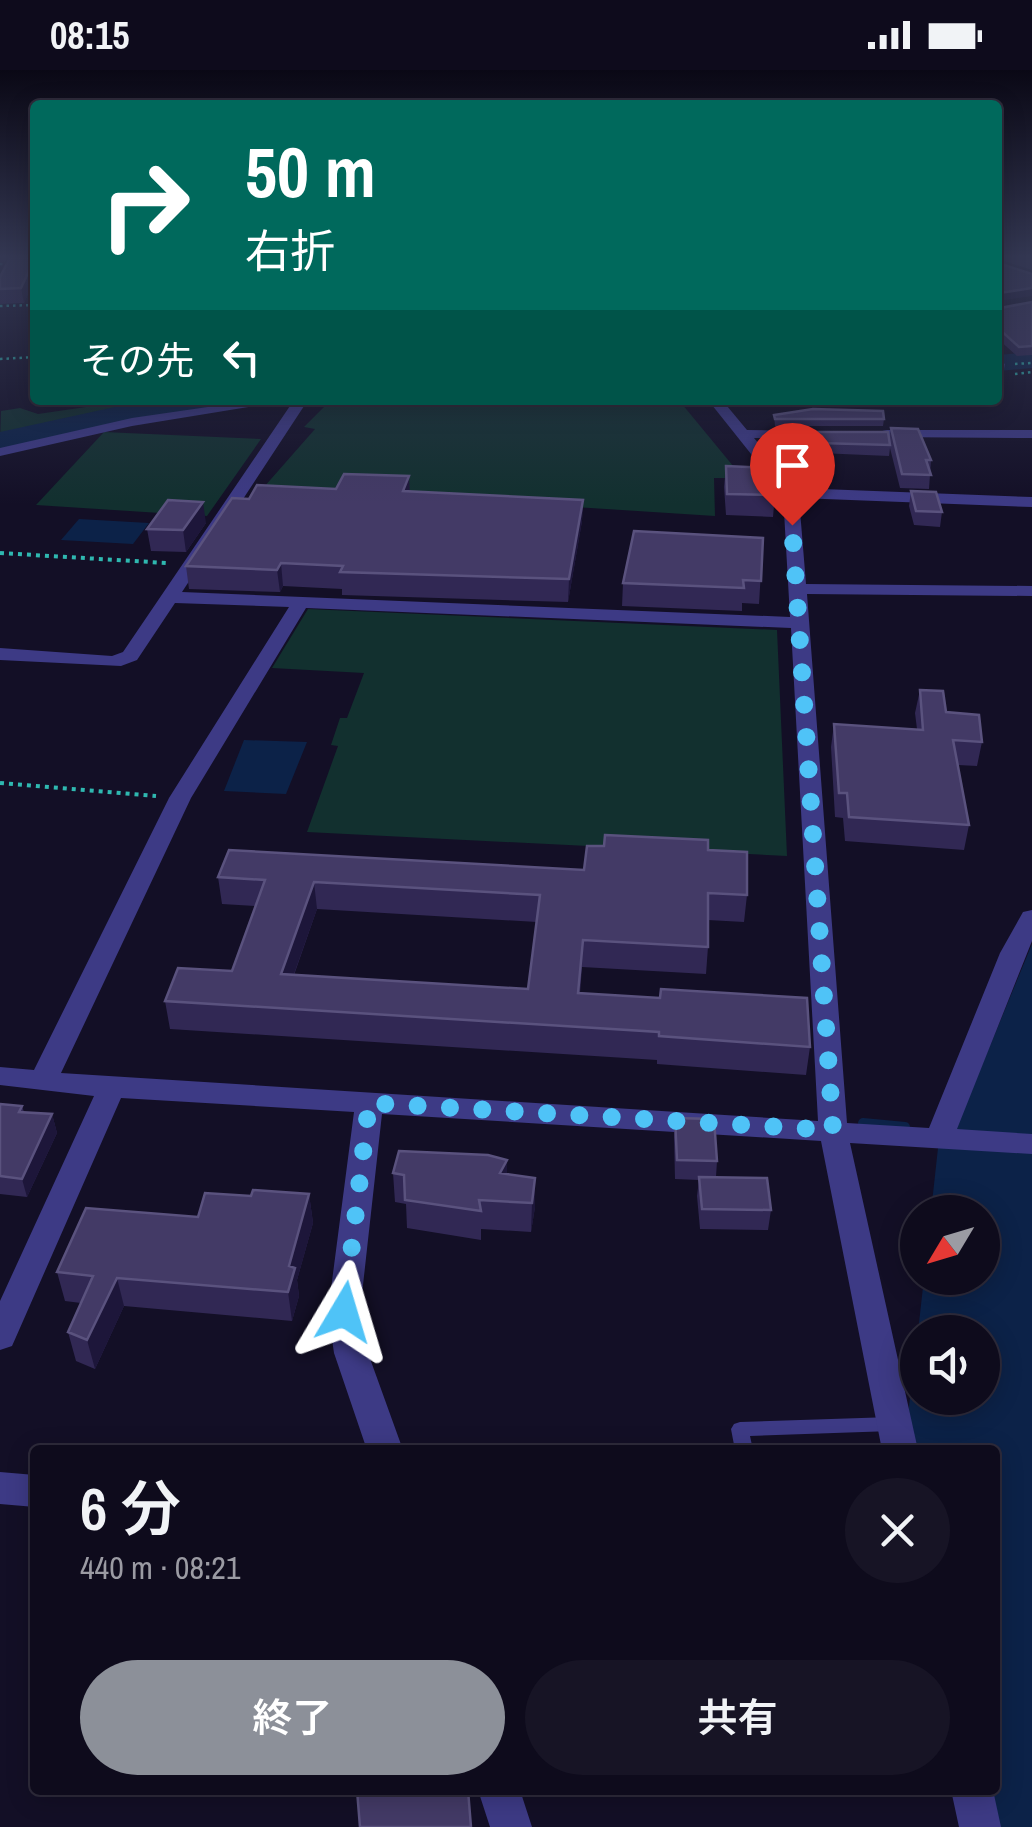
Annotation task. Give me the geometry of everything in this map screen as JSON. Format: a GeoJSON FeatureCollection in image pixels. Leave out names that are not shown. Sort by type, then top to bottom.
{"type":"FeatureCollection","features":[{"type":"Feature","properties":{"kind":"street"},"geometry":{"type":"LineString","coordinates":[[0,452],[132,422],[250,405]]}},
{"type":"Feature","properties":{"kind":"street"},"geometry":{"type":"LineString","coordinates":[[0,654],[124,659],[298,405]]}},
{"type":"Feature","properties":{"kind":"street"},"geometry":{"type":"LineString","coordinates":[[719,405],[791,493],[833,1130],[899,1445]]}},
{"type":"Feature","properties":{"kind":"street"},"geometry":{"type":"LineString","coordinates":[[743,434],[839,434]]}},
{"type":"Feature","properties":{"kind":"street"},"geometry":{"type":"LineString","coordinates":[[878,434],[1032,434]]}},
{"type":"Feature","properties":{"kind":"street"},"geometry":{"type":"LineString","coordinates":[[791,493],[1032,502]]}},
{"type":"Feature","properties":{"kind":"street"},"geometry":{"type":"LineString","coordinates":[[796,589],[1032,591]]}},
{"type":"Feature","properties":{"kind":"street"},"geometry":{"type":"LineString","coordinates":[[170,597],[797,623]]}},
{"type":"Feature","properties":{"kind":"street"},"geometry":{"type":"LineString","coordinates":[[44,1079],[180,798],[300,602]]}},
{"type":"Feature","properties":{"kind":"street"},"geometry":{"type":"LineString","coordinates":[[949,1136],[1013,953],[1032,917]]}},
{"type":"Feature","properties":{"kind":"street"},"geometry":{"type":"LineString","coordinates":[[0,1076],[110,1088],[1032,1144]]}},
{"type":"Feature","properties":{"kind":"street"},"geometry":{"type":"LineString","coordinates":[[0,1337],[110,1088]]}},
{"type":"Feature","properties":{"kind":"street"},"geometry":{"type":"LineString","coordinates":[[369,1103],[344,1312],[351,1352],[382,1445]]}},
{"type":"Feature","properties":{"kind":"street"},"geometry":{"type":"LineString","coordinates":[[0,1488],[30,1491]]}},
{"type":"Feature","properties":{"kind":"street"},"geometry":{"type":"LineString","coordinates":[[501,1795],[512,1827]]}},
{"type":"Feature","properties":{"kind":"street"},"geometry":{"type":"LineString","coordinates":[[973,1795],[980,1827]]}},
{"type":"Feature","properties":{"kind":"lane"},"geometry":{"type":"LineString","coordinates":[[743,1445],[740,1429],[895,1424]]}},
{"type":"Feature","properties":{"kind":"path"},"geometry":{"type":"LineString","coordinates":[[0,359],[30,357]]}},
{"type":"Feature","properties":{"kind":"path"},"geometry":{"type":"LineString","coordinates":[[0,553],[189,564]]}},
{"type":"Feature","properties":{"kind":"path"},"geometry":{"type":"LineString","coordinates":[[0,784],[81,787],[180,798]]}},
{"type":"Feature","properties":{"kind":"green space"},"geometry":{"type":"Polygon","coordinates":[[[100,405],[218,405],[65,427],[0,442],[1,411],[20,408],[38,414],[100,405]]]}},
{"type":"Feature","properties":{"kind":"green space"},"geometry":{"type":"Polygon","coordinates":[[[326,405],[683,405],[743,478],[714,478],[715,516],[264,487],[315,429],[304,427],[326,405]]]}},
{"type":"Feature","properties":{"kind":"green space"},"geometry":{"type":"Polygon","coordinates":[[[104,432],[261,439],[207,516],[36,505],[104,432]]]}},
{"type":"Feature","properties":{"kind":"green space"},"geometry":{"type":"Polygon","coordinates":[[[308,609],[777,630],[787,856],[307,832],[338,746],[331,745],[340,718],[347,718],[364,673],[272,668],[308,609]]]}},
{"type":"Feature","properties":{"kind":"water"},"geometry":{"type":"Polygon","coordinates":[[[79,519],[149,523],[133,544],[61,540],[79,519]]]}},
{"type":"Feature","properties":{"kind":"water"},"geometry":{"type":"Polygon","coordinates":[[[244,740],[307,742],[286,794],[224,791],[244,740]]]}},
{"type":"Feature","properties":{"kind":"water"},"geometry":{"type":"Polygon","coordinates":[[[1032,944],[1032,1827],[989,1827],[982,1795],[1000,1795],[1000,1445],[909,1445],[906,1432],[908,1415],[1000,1415],[1000,1315],[920,1315],[922,1295],[1000,1295],[1000,1195],[933,1195],[938,1148],[959,1121],[1032,944]]]}},
{"type":"Feature","properties":{"kind":"building"},"geometry":{"type":"Polygon","coordinates":[[[1011,340],[1032,340],[1032,346],[1019,347],[1011,340]]]}},
{"type":"Feature","properties":{"kind":"building"},"geometry":{"type":"Polygon","coordinates":[[[813,409],[883,411],[884,419],[775,419],[774,415],[813,409]]]}},
{"type":"Feature","properties":{"kind":"building"},"geometry":{"type":"Polygon","coordinates":[[[891,428],[918,429],[931,460],[926,460],[931,475],[902,474],[891,428]]]}},
{"type":"Feature","properties":{"kind":"building"},"geometry":{"type":"Polygon","coordinates":[[[781,432],[888,432],[890,445],[819,443],[819,449],[787,448],[781,432]]]}},
{"type":"Feature","properties":{"kind":"building"},"geometry":{"type":"Polygon","coordinates":[[[726,466],[772,468],[775,495],[727,494],[726,466]]]}},
{"type":"Feature","properties":{"kind":"building"},"geometry":{"type":"Polygon","coordinates":[[[344,474],[409,476],[403,491],[583,500],[569,579],[340,572],[343,566],[281,563],[277,570],[186,566],[232,498],[249,499],[257,485],[336,489],[344,474]]]}},
{"type":"Feature","properties":{"kind":"building"},"geometry":{"type":"Polygon","coordinates":[[[911,491],[936,492],[942,512],[916,511],[911,491]]]}},
{"type":"Feature","properties":{"kind":"building"},"geometry":{"type":"Polygon","coordinates":[[[168,500],[203,502],[183,530],[147,529],[168,500]]]}},
{"type":"Feature","properties":{"kind":"building"},"geometry":{"type":"Polygon","coordinates":[[[634,531],[763,538],[761,581],[743,580],[744,588],[623,583],[634,531]]]}},
{"type":"Feature","properties":{"kind":"building"},"geometry":{"type":"Polygon","coordinates":[[[920,690],[943,691],[946,712],[979,715],[982,742],[953,740],[969,825],[849,817],[847,793],[839,793],[834,724],[923,730],[920,690]]]}},
{"type":"Feature","properties":{"kind":"building"},"geometry":{"type":"Polygon","coordinates":[[[605,835],[708,840],[708,850],[747,852],[747,895],[708,893],[708,947],[583,940],[578,993],[660,998],[661,989],[807,998],[810,1047],[659,1036],[659,1032],[165,1001],[178,968],[232,971],[265,880],[218,877],[229,850],[584,870],[587,846],[604,846],[605,835]],[[314,882],[281,974],[528,989],[540,895],[314,882]]]}},
{"type":"Feature","properties":{"kind":"building"},"geometry":{"type":"Polygon","coordinates":[[[0,1104],[22,1106],[19,1112],[52,1114],[22,1179],[0,1176],[0,1104]]]}},
{"type":"Feature","properties":{"kind":"building"},"geometry":{"type":"Polygon","coordinates":[[[675,1118],[714,1119],[717,1161],[677,1160],[675,1118]]]}},
{"type":"Feature","properties":{"kind":"building"},"geometry":{"type":"Polygon","coordinates":[[[399,1151],[488,1155],[507,1160],[500,1173],[535,1178],[532,1203],[479,1200],[481,1211],[405,1200],[404,1175],[393,1173],[399,1151]]]}},
{"type":"Feature","properties":{"kind":"building"},"geometry":{"type":"Polygon","coordinates":[[[699,1177],[767,1178],[771,1210],[702,1209],[699,1177]]]}},
{"type":"Feature","properties":{"kind":"building"},"geometry":{"type":"Polygon","coordinates":[[[253,1190],[309,1194],[289,1266],[295,1268],[288,1292],[117,1278],[87,1340],[68,1332],[93,1276],[57,1272],[86,1208],[198,1217],[205,1193],[251,1196],[253,1190]]]}},
{"type":"Feature","properties":{"kind":"building"},"geometry":{"type":"Polygon","coordinates":[[[357,1795],[468,1795],[471,1827],[360,1827],[357,1795]]]}},
{"type":"Feature","properties":{"kind":"waterway"},"geometry":{"type":"LineString","coordinates":[[1002,363],[1032,360]]}},
{"type":"Feature","properties":{"kind":"waterway"},"geometry":{"type":"LineString","coordinates":[[0,441],[174,405]]}},
{"type":"Feature","properties":{"kind":"waterway"},"geometry":{"type":"LineString","coordinates":[[863,1123],[905,1127]]}},
{"type":"Feature","properties":{"kind":"route"},"geometry":{"type":"LineString","coordinates":[[344,1312],[369,1103],[833,1130],[792,525]]}}]}
